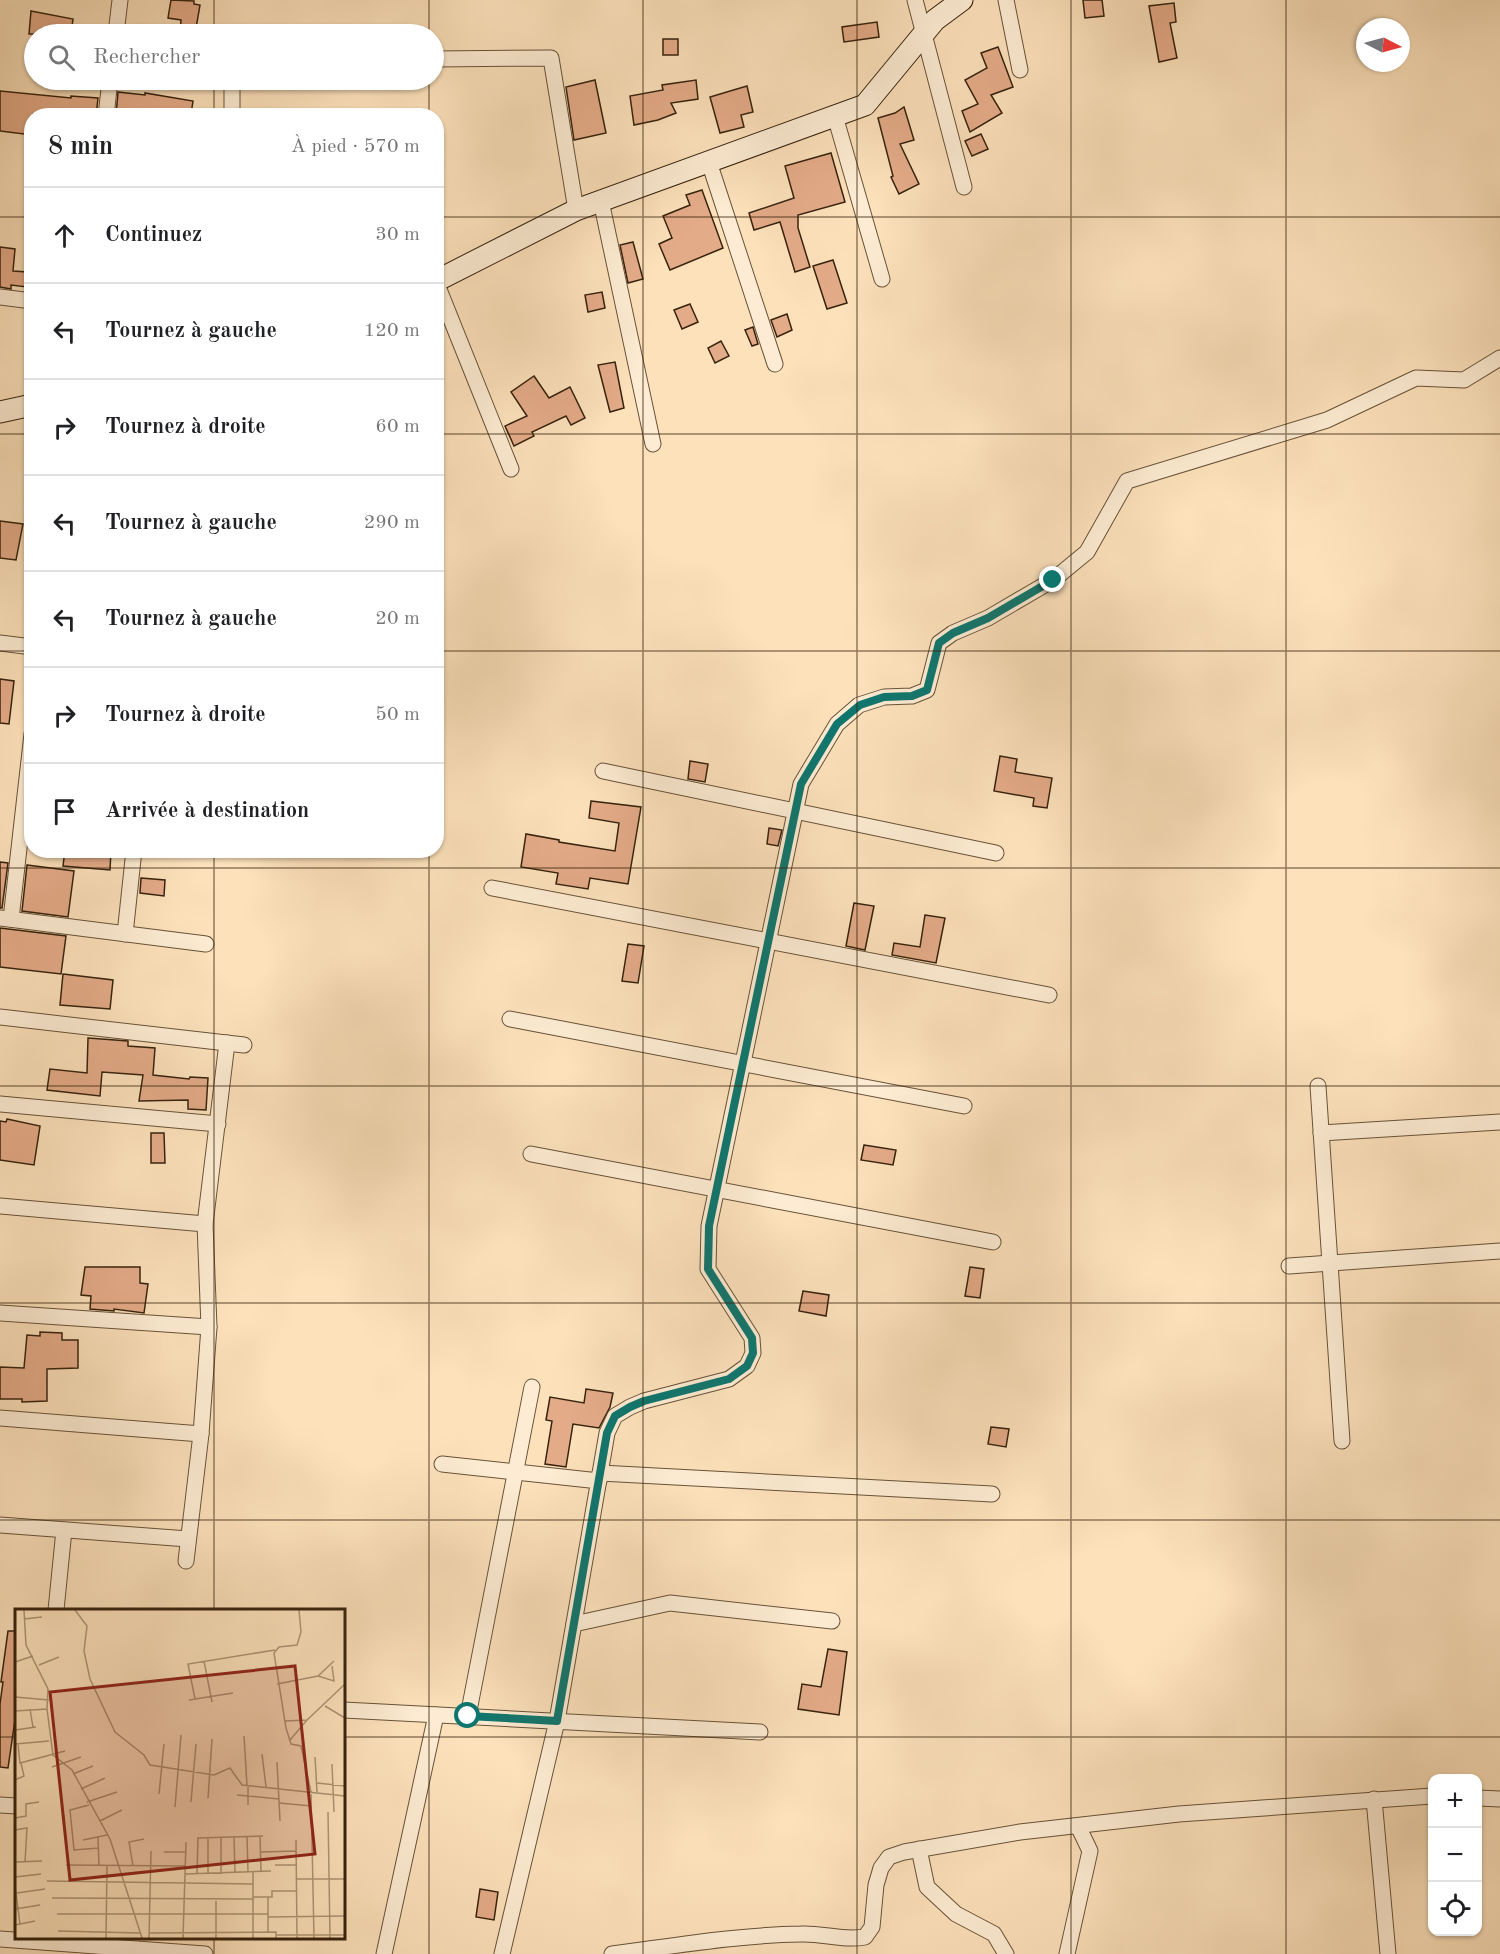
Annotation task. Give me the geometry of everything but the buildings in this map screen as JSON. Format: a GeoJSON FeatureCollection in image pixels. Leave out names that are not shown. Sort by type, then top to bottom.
{"type":"FeatureCollection","features":[{"type":"Feature","properties":{"kind":"street"},"geometry":{"type":"LineString","coordinates":[[117,24],[120,0]]}},
{"type":"Feature","properties":{"kind":"street"},"geometry":{"type":"LineString","coordinates":[[915,0],[964,188]]}},
{"type":"Feature","properties":{"kind":"street"},"geometry":{"type":"LineString","coordinates":[[444,278],[576,210],[865,105],[935,20],[962,0]]}},
{"type":"Feature","properties":{"kind":"street"},"geometry":{"type":"LineString","coordinates":[[1006,0],[1020,70]]}},
{"type":"Feature","properties":{"kind":"street"},"geometry":{"type":"LineString","coordinates":[[444,59],[551,58],[576,210]]}},
{"type":"Feature","properties":{"kind":"street"},"geometry":{"type":"LineString","coordinates":[[107,108],[109,90]]}},
{"type":"Feature","properties":{"kind":"street"},"geometry":{"type":"LineString","coordinates":[[232,90],[232,108]]}},
{"type":"Feature","properties":{"kind":"street"},"geometry":{"type":"LineString","coordinates":[[836,116],[882,279]]}},
{"type":"Feature","properties":{"kind":"street"},"geometry":{"type":"LineString","coordinates":[[709,162],[775,364]]}},
{"type":"Feature","properties":{"kind":"street"},"geometry":{"type":"LineString","coordinates":[[601,201],[653,444]]}},
{"type":"Feature","properties":{"kind":"street"},"geometry":{"type":"LineString","coordinates":[[0,297],[24,300]]}},
{"type":"Feature","properties":{"kind":"street"},"geometry":{"type":"LineString","coordinates":[[444,302],[511,469]]}},
{"type":"Feature","properties":{"kind":"street"},"geometry":{"type":"LineString","coordinates":[[502,1954],[557,1721],[607,1433],[615,1416],[644,1401],[729,1379],[747,1366],[753,1353],[752,1338],[708,1269],[709,1226],[801,784],[837,724],[860,705],[884,697],[912,696],[927,690],[939,643],[953,633],[988,618],[1053,580],[1087,552],[1127,481],[1327,420],[1416,378],[1464,380],[1500,358]]}},
{"type":"Feature","properties":{"kind":"street"},"geometry":{"type":"LineString","coordinates":[[0,412],[24,407]]}},
{"type":"Feature","properties":{"kind":"street"},"geometry":{"type":"LineString","coordinates":[[0,643],[24,646]]}},
{"type":"Feature","properties":{"kind":"street"},"geometry":{"type":"LineString","coordinates":[[603,771],[996,853]]}},
{"type":"Feature","properties":{"kind":"street"},"geometry":{"type":"LineString","coordinates":[[24,791],[6,918],[206,945]]}},
{"type":"Feature","properties":{"kind":"street"},"geometry":{"type":"LineString","coordinates":[[125,934],[133,858]]}},
{"type":"Feature","properties":{"kind":"street"},"geometry":{"type":"LineString","coordinates":[[492,888],[1049,995]]}},
{"type":"Feature","properties":{"kind":"street"},"geometry":{"type":"LineString","coordinates":[[0,1017],[244,1045]]}},
{"type":"Feature","properties":{"kind":"street"},"geometry":{"type":"LineString","coordinates":[[510,1019],[964,1106]]}},
{"type":"Feature","properties":{"kind":"street"},"geometry":{"type":"LineString","coordinates":[[186,1561],[201,1434],[209,1327],[205,1224],[228,1043]]}},
{"type":"Feature","properties":{"kind":"street"},"geometry":{"type":"LineString","coordinates":[[1318,1086],[1342,1441]]}},
{"type":"Feature","properties":{"kind":"street"},"geometry":{"type":"LineString","coordinates":[[0,1104],[218,1124]]}},
{"type":"Feature","properties":{"kind":"street"},"geometry":{"type":"LineString","coordinates":[[1321,1134],[1500,1122]]}},
{"type":"Feature","properties":{"kind":"street"},"geometry":{"type":"LineString","coordinates":[[531,1154],[993,1242]]}},
{"type":"Feature","properties":{"kind":"street"},"geometry":{"type":"LineString","coordinates":[[0,1206],[205,1224]]}},
{"type":"Feature","properties":{"kind":"street"},"geometry":{"type":"LineString","coordinates":[[1289,1266],[1500,1251]]}},
{"type":"Feature","properties":{"kind":"street"},"geometry":{"type":"LineString","coordinates":[[0,1313],[209,1327]]}},
{"type":"Feature","properties":{"kind":"street"},"geometry":{"type":"LineString","coordinates":[[468,1716],[532,1387]]}},
{"type":"Feature","properties":{"kind":"street"},"geometry":{"type":"LineString","coordinates":[[0,1418],[201,1434]]}},
{"type":"Feature","properties":{"kind":"street"},"geometry":{"type":"LineString","coordinates":[[442,1464],[516,1473],[992,1494]]}},
{"type":"Feature","properties":{"kind":"street"},"geometry":{"type":"LineString","coordinates":[[0,1525],[188,1539]]}},
{"type":"Feature","properties":{"kind":"street"},"geometry":{"type":"LineString","coordinates":[[56,1609],[64,1530]]}},
{"type":"Feature","properties":{"kind":"street"},"geometry":{"type":"LineString","coordinates":[[574,1624],[670,1603],[832,1621]]}},
{"type":"Feature","properties":{"kind":"street"},"geometry":{"type":"LineString","coordinates":[[345,1710],[760,1732]]}},
{"type":"Feature","properties":{"kind":"street"},"geometry":{"type":"LineString","coordinates":[[384,1954],[436,1714]]}},
{"type":"Feature","properties":{"kind":"street"},"geometry":{"type":"LineString","coordinates":[[612,1954],[720,1940],[803,1934],[852,1939],[865,1937],[872,1927],[876,1885],[881,1868],[889,1857],[904,1851],[1020,1832],[1179,1814],[1428,1796]]}},
{"type":"Feature","properties":{"kind":"street"},"geometry":{"type":"LineString","coordinates":[[1482,1798],[1500,1799]]}},
{"type":"Feature","properties":{"kind":"street"},"geometry":{"type":"LineString","coordinates":[[1374,1799],[1388,1954]]}},
{"type":"Feature","properties":{"kind":"street"},"geometry":{"type":"LineString","coordinates":[[0,1805],[15,1806]]}},
{"type":"Feature","properties":{"kind":"street"},"geometry":{"type":"LineString","coordinates":[[1067,1954],[1090,1851],[1078,1826]]}},
{"type":"Feature","properties":{"kind":"street"},"geometry":{"type":"LineString","coordinates":[[918,1849],[927,1887],[956,1914],[994,1934],[1006,1954]]}},
{"type":"Feature","properties":{"kind":"street"},"geometry":{"type":"LineString","coordinates":[[0,1939],[205,1954]]}},
{"type":"Feature","properties":{"kind":"route"},"geometry":{"type":"LineString","coordinates":[[468,1716],[557,1721],[607,1433],[615,1416],[644,1401],[729,1379],[747,1366],[753,1353],[752,1338],[708,1269],[709,1226],[801,784],[837,724],[860,705],[884,697],[912,696],[927,690],[939,643],[953,633],[988,618],[1053,580]]}}]}
